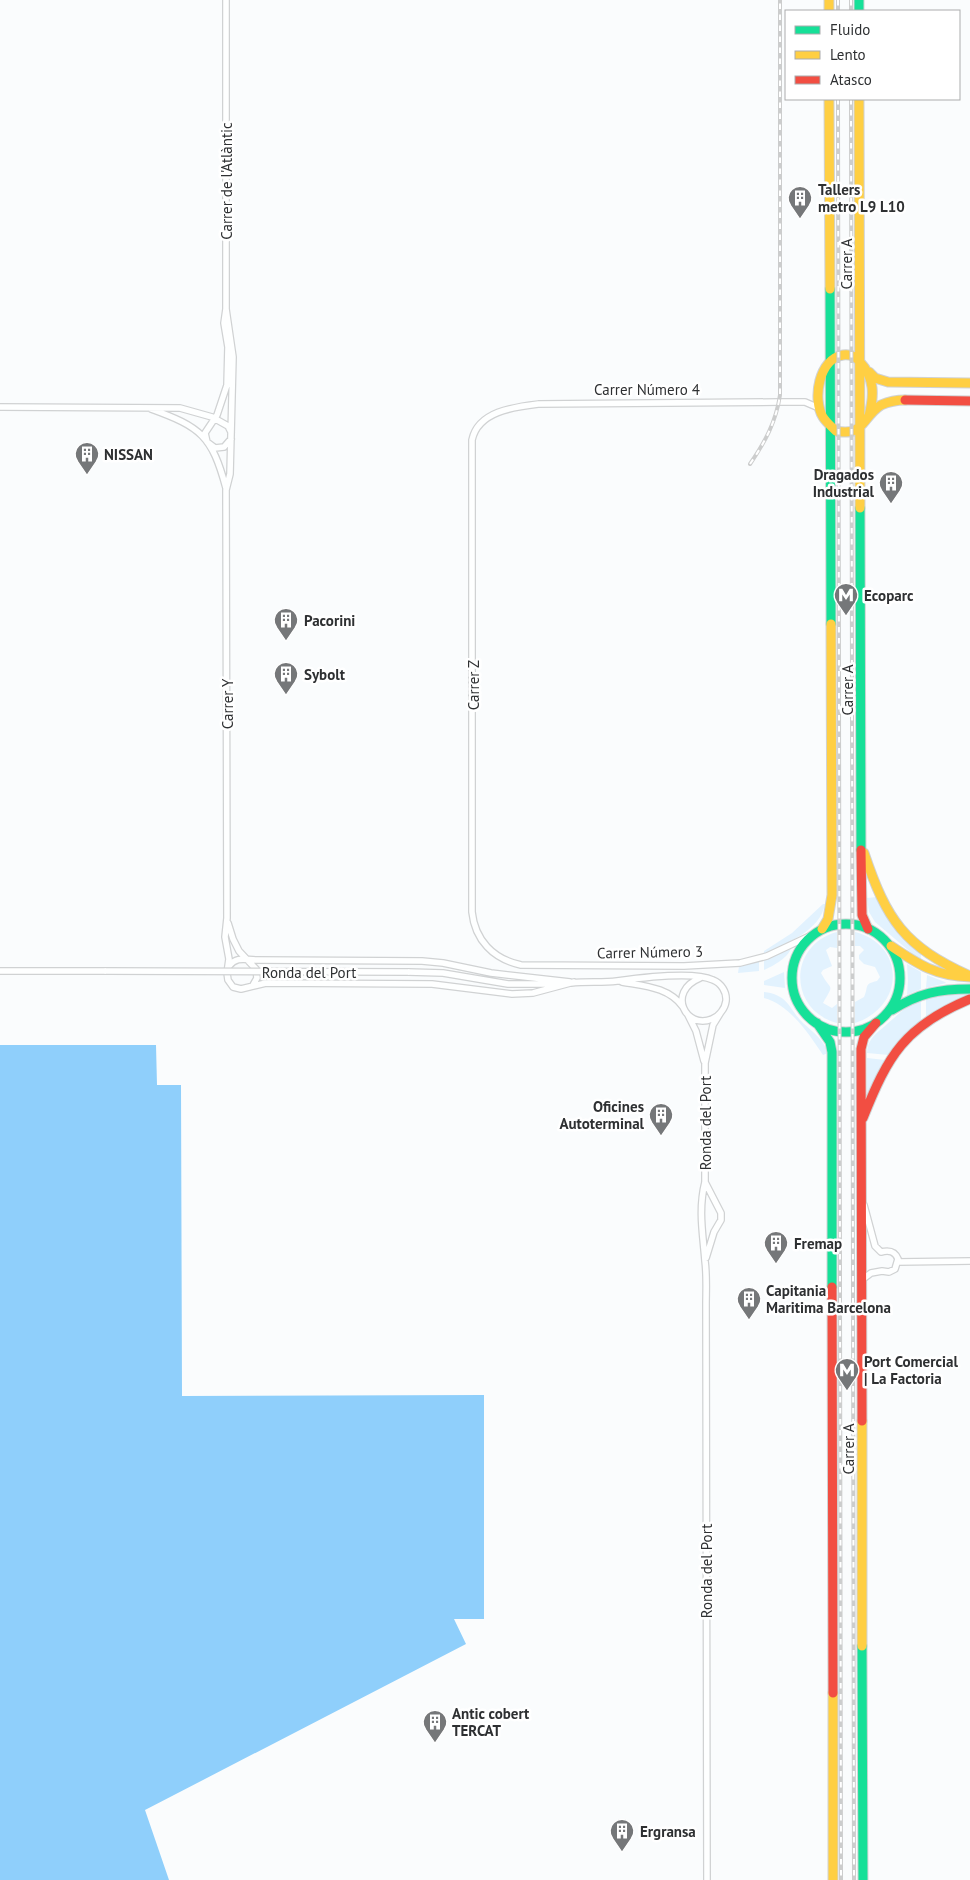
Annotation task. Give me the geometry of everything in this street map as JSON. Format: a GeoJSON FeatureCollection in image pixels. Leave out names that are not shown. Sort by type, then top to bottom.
{"type":"FeatureCollection","features":[{"type":"Feature","properties":{"kind":"main road","name":"Carrer A"},"geometry":{"type":"LineString","coordinates":[[819,931],[828,919],[832,903],[829,100]]}},
{"type":"Feature","properties":{"kind":"main road","name":"Carrer A"},"geometry":{"type":"LineString","coordinates":[[860,100],[861,844],[862,911],[868,929]]}},
{"type":"Feature","properties":{"kind":"main road"},"geometry":{"type":"LineString","coordinates":[[970,383],[888,382],[876,378],[855,356],[845,354],[836,357],[822,372],[816,395],[819,408],[831,426],[836,431],[843,433],[849,433],[860,428],[869,416],[883,405],[898,400],[970,401]]}},
{"type":"Feature","properties":{"kind":"main road"},"geometry":{"type":"LineString","coordinates":[[869,372],[874,397],[869,416]]}},
{"type":"Feature","properties":{"kind":"main road"},"geometry":{"type":"LineString","coordinates":[[861,844],[880,897],[887,912],[900,930],[926,954],[970,977]]}},
{"type":"Feature","properties":{"kind":"main road"},"geometry":{"type":"LineString","coordinates":[[970,977],[939,975],[918,965],[868,929],[855,924],[844,923],[831,925],[819,931],[798,953],[792,977],[796,999],[801,1009],[816,1023],[833,1030],[847,1032],[862,1029],[876,1023],[907,1000],[923,993],[946,989],[970,989]]}},
{"type":"Feature","properties":{"kind":"main road"},"geometry":{"type":"LineString","coordinates":[[888,944],[896,958],[901,980],[899,995],[888,1013]]}},
{"type":"Feature","properties":{"kind":"main road"},"geometry":{"type":"LineString","coordinates":[[862,1123],[889,1060],[902,1042],[916,1028],[938,1013],[970,999]]}},
{"type":"Feature","properties":{"kind":"main road","name":"Carrer A"},"geometry":{"type":"LineString","coordinates":[[816,1023],[830,1042],[832,1052],[833,1880]]}},
{"type":"Feature","properties":{"kind":"main road","name":"Carrer A"},"geometry":{"type":"LineString","coordinates":[[863,1880],[861,1049],[864,1037],[876,1023]]}},
{"type":"Feature","properties":{"kind":"street","name":"Carrer de l'Atlàntic"},"geometry":{"type":"LineString","coordinates":[[210,426],[215,418],[227,385],[228,361],[224,323],[226,309],[226,0]]}},
{"type":"Feature","properties":{"kind":"street"},"geometry":{"type":"LineString","coordinates":[[226,309],[232,345],[230,474],[226,490]]}},
{"type":"Feature","properties":{"kind":"street","name":"Carrer Número 4"},"geometry":{"type":"LineString","coordinates":[[479,424],[498,412],[538,404],[805,402],[819,408]]}},
{"type":"Feature","properties":{"kind":"street"},"geometry":{"type":"LineString","coordinates":[[0,407],[186,408],[215,418],[225,424],[231,436]]}},
{"type":"Feature","properties":{"kind":"street"},"geometry":{"type":"LineString","coordinates":[[148,408],[184,421],[213,447],[219,448],[227,445],[231,436]]}},
{"type":"Feature","properties":{"kind":"street"},"geometry":{"type":"LineString","coordinates":[[225,424],[219,422],[210,426],[206,433],[208,442],[218,462],[226,490]]}},
{"type":"Feature","properties":{"kind":"street","name":"Carrer Z"},"geometry":{"type":"LineString","coordinates":[[479,424],[472,440],[472,912],[475,928],[484,944]]}},
{"type":"Feature","properties":{"kind":"street","name":"Carrer Y"},"geometry":{"type":"LineString","coordinates":[[226,490],[227,918]]}},
{"type":"Feature","properties":{"kind":"street"},"geometry":{"type":"LineString","coordinates":[[227,918],[234,943],[254,966],[257,973],[256,982],[249,988]]}},
{"type":"Feature","properties":{"kind":"street"},"geometry":{"type":"LineString","coordinates":[[227,918],[225,937],[229,959],[227,977],[233,987],[241,990],[266,983],[432,984],[501,993],[525,994],[574,982]]}},
{"type":"Feature","properties":{"kind":"street","name":"Carrer Número 3"},"geometry":{"type":"LineString","coordinates":[[484,944],[503,959],[520,965],[691,966],[740,963],[754,960],[819,931]]}},
{"type":"Feature","properties":{"kind":"street"},"geometry":{"type":"LineString","coordinates":[[228,968],[236,960],[422,961],[443,963],[491,973],[574,982]]}},
{"type":"Feature","properties":{"kind":"street","name":"Ronda del Port"},"geometry":{"type":"LineString","coordinates":[[0,971],[408,972],[443,973],[508,984],[538,985],[616,981]]}},
{"type":"Feature","properties":{"kind":"street"},"geometry":{"type":"LineString","coordinates":[[616,981],[642,977],[700,978],[712,979],[723,988],[726,1000],[713,1025],[705,1063]]}},
{"type":"Feature","properties":{"kind":"street"},"geometry":{"type":"LineString","coordinates":[[700,978],[684,989],[682,999],[685,1011],[696,1031],[705,1063]]}},
{"type":"Feature","properties":{"kind":"street","name":"Carrer Número 3"},"geometry":{"type":"LineString","coordinates":[[616,981],[660,990],[674,997],[685,1011]]}},
{"type":"Feature","properties":{"kind":"street"},"geometry":{"type":"LineString","coordinates":[[685,1011],[696,1020],[706,1021],[721,1012]]}},
{"type":"Feature","properties":{"kind":"street","name":"Ronda del Port"},"geometry":{"type":"LineString","coordinates":[[705,1063],[705,1182],[701,1196],[702,1237],[705,1261],[707,1880]]}},
{"type":"Feature","properties":{"kind":"street","name":"Ronda del Port"},"geometry":{"type":"LineString","coordinates":[[705,1182],[721,1213],[721,1220],[714,1232],[705,1261]]}},
{"type":"Feature","properties":{"kind":"street"},"geometry":{"type":"LineString","coordinates":[[862,1198],[875,1246],[881,1252],[894,1253],[898,1262]]}},
{"type":"Feature","properties":{"kind":"street"},"geometry":{"type":"LineString","coordinates":[[898,1262],[970,1261]]}},
{"type":"Feature","properties":{"kind":"street"},"geometry":{"type":"LineString","coordinates":[[863,1279],[871,1273],[892,1271],[898,1262]]}},
{"type":"Feature","properties":{"kind":"shaded area"},"geometry":{"type":"Polygon","coordinates":[[[877,897],[921,954],[921,961],[875,922],[869,912],[867,898],[877,897]]]}},
{"type":"Feature","properties":{"kind":"shaded area"},"geometry":{"type":"Polygon","coordinates":[[[825,904],[822,913],[810,929],[764,954],[764,951],[792,933],[825,904]]]}},
{"type":"Feature","properties":{"kind":"shaded area"},"geometry":{"type":"Polygon","coordinates":[[[837,932],[837,948],[830,947],[826,950],[832,966],[821,973],[830,987],[823,1003],[832,1008],[837,1004],[837,1023],[821,1016],[809,1005],[803,992],[800,978],[803,963],[809,950],[821,939],[837,932]]]}},
{"type":"Feature","properties":{"kind":"shaded area"},"geometry":{"type":"Polygon","coordinates":[[[855,932],[872,939],[884,949],[891,962],[893,976],[890,991],[883,1004],[871,1015],[855,1023],[855,1002],[864,997],[868,985],[877,981],[880,977],[875,967],[864,964],[859,959],[859,955],[864,950],[860,946],[855,946],[855,932]]]}},
{"type":"Feature","properties":{"kind":"shaded area"},"geometry":{"type":"Polygon","coordinates":[[[791,947],[784,958],[764,970],[764,960],[791,947]]]}},
{"type":"Feature","properties":{"kind":"shaded area"},"geometry":{"type":"Polygon","coordinates":[[[759,961],[759,971],[738,973],[739,966],[759,961]]]}},
{"type":"Feature","properties":{"kind":"shaded area"},"geometry":{"type":"Polygon","coordinates":[[[907,964],[921,972],[921,989],[907,995],[908,981],[907,964]]]}},
{"type":"Feature","properties":{"kind":"shaded area"},"geometry":{"type":"Polygon","coordinates":[[[784,972],[785,988],[764,985],[764,981],[784,972]]]}},
{"type":"Feature","properties":{"kind":"shaded area"},"geometry":{"type":"Polygon","coordinates":[[[927,975],[945,982],[946,983],[926,988],[927,975]]]}},
{"type":"Feature","properties":{"kind":"shaded area"},"geometry":{"type":"Polygon","coordinates":[[[970,991],[970,996],[926,1017],[926,997],[970,991]]]}},
{"type":"Feature","properties":{"kind":"shaded area"},"geometry":{"type":"Polygon","coordinates":[[[764,992],[783,999],[803,1023],[821,1040],[828,1053],[823,1055],[798,1021],[782,1006],[764,998],[764,992]]]}},
{"type":"Feature","properties":{"kind":"shaded area"},"geometry":{"type":"Polygon","coordinates":[[[921,998],[921,1021],[889,1055],[867,1053],[869,1044],[876,1034],[907,1007],[921,998]]]}},
{"type":"Feature","properties":{"kind":"shaded area"},"geometry":{"type":"Polygon","coordinates":[[[867,1058],[885,1060],[867,1097],[867,1058]]]}},
{"type":"Feature","properties":{"kind":"water"},"geometry":{"type":"Polygon","coordinates":[[[0,1045],[156,1045],[157,1085],[181,1085],[182,1396],[484,1395],[484,1619],[454,1619],[466,1644],[145,1810],[169,1880],[0,1880],[0,1045]]]}},
{"type":"Feature","properties":{"kind":"railway"},"geometry":{"type":"LineString","coordinates":[[750,464],[769,431],[776,414],[780,395],[780,0]]}},
{"type":"Feature","properties":{"kind":"railway"},"geometry":{"type":"LineString","coordinates":[[838,0],[838,10]]}},
{"type":"Feature","properties":{"kind":"railway"},"geometry":{"type":"LineString","coordinates":[[851,0],[851,10]]}},
{"type":"Feature","properties":{"kind":"railway"},"geometry":{"type":"LineString","coordinates":[[838,100],[841,1880]]}},
{"type":"Feature","properties":{"kind":"railway"},"geometry":{"type":"LineString","coordinates":[[851,100],[854,1880]]}},
{"type":"Feature","properties":{"kind":"traffic: fast"},"geometry":{"type":"LineString","coordinates":[[859,0],[859,10]]}},
{"type":"Feature","properties":{"kind":"traffic: fast"},"geometry":{"type":"LineString","coordinates":[[830,289],[831,624]]}},
{"type":"Feature","properties":{"kind":"traffic: fast"},"geometry":{"type":"LineString","coordinates":[[860,508],[861,850]]}},
{"type":"Feature","properties":{"kind":"traffic: fast"},"geometry":{"type":"LineString","coordinates":[[846,924],[867,928],[884,940],[896,957],[900,978],[896,999],[884,1016],[867,1028],[846,1032],[825,1028],[808,1016],[796,999],[792,978],[796,957],[808,940],[825,928],[846,924]]}},
{"type":"Feature","properties":{"kind":"traffic: fast"},"geometry":{"type":"LineString","coordinates":[[892,1010],[930,993],[970,989]]}},
{"type":"Feature","properties":{"kind":"traffic: fast"},"geometry":{"type":"LineString","coordinates":[[817,1023],[830,1042],[832,1052],[832,1287]]}},
{"type":"Feature","properties":{"kind":"traffic: fast"},"geometry":{"type":"LineString","coordinates":[[862,1646],[863,1880]]}},
{"type":"Feature","properties":{"kind":"traffic: slow"},"geometry":{"type":"LineString","coordinates":[[829,0],[829,10]]}},
{"type":"Feature","properties":{"kind":"traffic: slow"},"geometry":{"type":"LineString","coordinates":[[829,100],[830,289]]}},
{"type":"Feature","properties":{"kind":"traffic: slow"},"geometry":{"type":"LineString","coordinates":[[859,100],[860,508]]}},
{"type":"Feature","properties":{"kind":"traffic: slow"},"geometry":{"type":"LineString","coordinates":[[869,416],[872,388],[865,368],[857,359],[850,355],[835,358],[823,372],[818,391],[818,400],[823,417],[836,431],[845,432],[858,429],[881,405],[905,400]]}},
{"type":"Feature","properties":{"kind":"traffic: slow"},"geometry":{"type":"LineString","coordinates":[[869,372],[875,378],[888,382],[970,383]]}},
{"type":"Feature","properties":{"kind":"traffic: slow"},"geometry":{"type":"LineString","coordinates":[[822,929],[828,919],[832,895],[831,624]]}},
{"type":"Feature","properties":{"kind":"traffic: slow"},"geometry":{"type":"LineString","coordinates":[[864,853],[881,897],[901,929],[929,954],[970,976]]}},
{"type":"Feature","properties":{"kind":"traffic: slow"},"geometry":{"type":"LineString","coordinates":[[891,946],[910,959],[937,972],[970,977]]}},
{"type":"Feature","properties":{"kind":"traffic: slow"},"geometry":{"type":"LineString","coordinates":[[862,1421],[862,1646]]}},
{"type":"Feature","properties":{"kind":"traffic: slow"},"geometry":{"type":"LineString","coordinates":[[833,1693],[833,1880]]}},
{"type":"Feature","properties":{"kind":"traffic: jam"},"geometry":{"type":"LineString","coordinates":[[905,400],[970,401]]}},
{"type":"Feature","properties":{"kind":"traffic: jam"},"geometry":{"type":"LineString","coordinates":[[861,850],[862,915],[868,929]]}},
{"type":"Feature","properties":{"kind":"traffic: jam"},"geometry":{"type":"LineString","coordinates":[[863,1118],[881,1077],[902,1045],[929,1020],[970,999]]}},
{"type":"Feature","properties":{"kind":"traffic: jam"},"geometry":{"type":"LineString","coordinates":[[862,1421],[861,1049],[864,1037],[876,1023]]}},
{"type":"Feature","properties":{"kind":"traffic: jam"},"geometry":{"type":"LineString","coordinates":[[832,1287],[833,1693]]}},
{"type":"Feature","properties":{"kind":"place","name":"Tallers metro L9 L10"},"geometry":{"type":"Point","coordinates":[800,219]}},
{"type":"Feature","properties":{"kind":"place","name":"NISSAN"},"geometry":{"type":"Point","coordinates":[87,475]}},
{"type":"Feature","properties":{"kind":"place","name":"Dragados Industrial"},"geometry":{"type":"Point","coordinates":[891,504]}},
{"type":"Feature","properties":{"kind":"place","name":"Ecoparc"},"geometry":{"type":"Point","coordinates":[846,616]}},
{"type":"Feature","properties":{"kind":"place","name":"Pacorini"},"geometry":{"type":"Point","coordinates":[286,641]}},
{"type":"Feature","properties":{"kind":"place","name":"Sybolt"},"geometry":{"type":"Point","coordinates":[286,695]}},
{"type":"Feature","properties":{"kind":"place","name":"Oficines Autoterminal"},"geometry":{"type":"Point","coordinates":[661,1136]}},
{"type":"Feature","properties":{"kind":"place","name":"Fremap"},"geometry":{"type":"Point","coordinates":[776,1264]}},
{"type":"Feature","properties":{"kind":"place","name":"Capitania Maritima Barcelona"},"geometry":{"type":"Point","coordinates":[749,1320]}},
{"type":"Feature","properties":{"kind":"place","name":"Port Comercial | La Factoria"},"geometry":{"type":"Point","coordinates":[847,1391]}},
{"type":"Feature","properties":{"kind":"place","name":"Antic cobert TERCAT"},"geometry":{"type":"Point","coordinates":[435,1743]}},
{"type":"Feature","properties":{"kind":"place","name":"Ergransa"},"geometry":{"type":"Point","coordinates":[622,1852]}}]}
